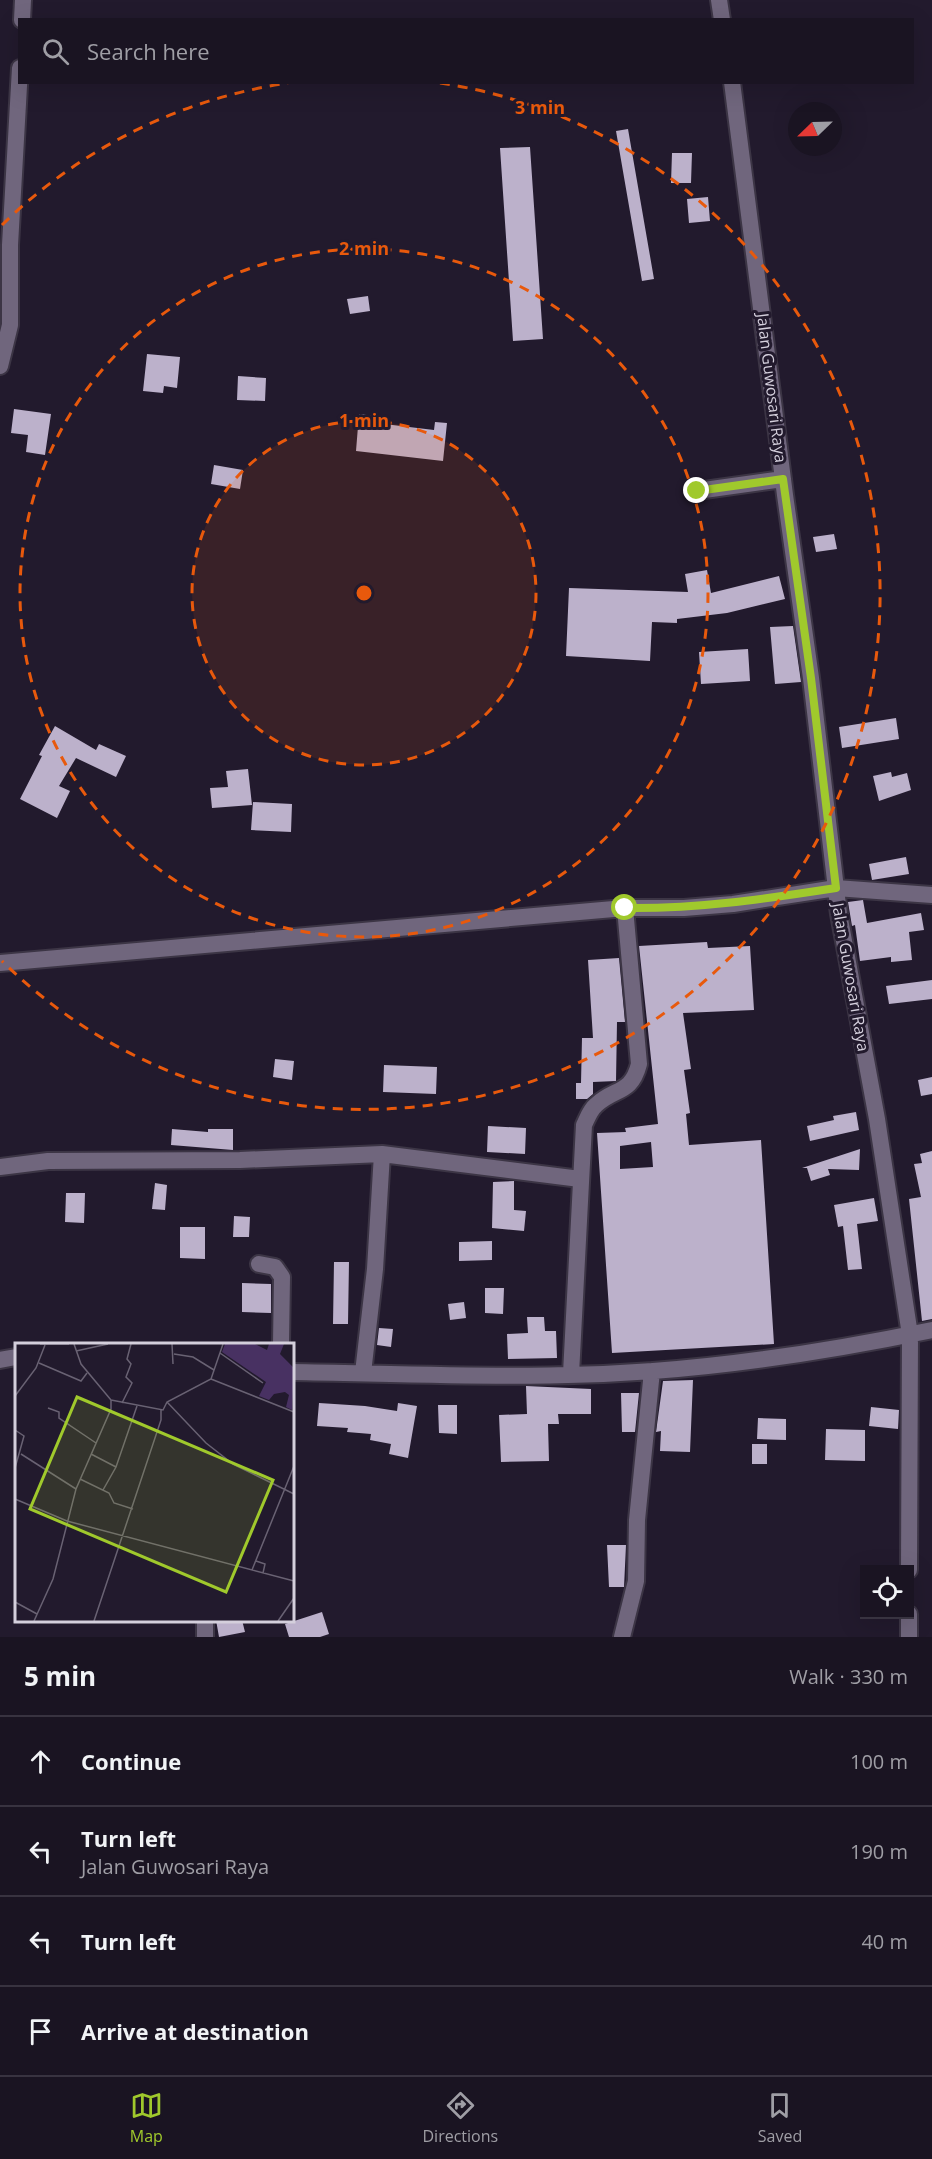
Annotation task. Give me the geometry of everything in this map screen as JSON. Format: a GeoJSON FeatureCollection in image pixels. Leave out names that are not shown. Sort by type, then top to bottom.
{"type":"FeatureCollection","features":[{"type":"Feature","properties":{"kind":"street"},"geometry":{"type":"LineString","coordinates":[[22,18],[23,0]]}},
{"type":"Feature","properties":{"kind":"street"},"geometry":{"type":"LineString","coordinates":[[719,0],[722,18]]}},
{"type":"Feature","properties":{"kind":"street"},"geometry":{"type":"LineString","coordinates":[[0,366],[10,325],[10,245],[19,84]]}},
{"type":"Feature","properties":{"kind":"street","name":"Jalan Guwosari Raya"},"geometry":{"type":"LineString","coordinates":[[732,84],[811,678],[836,888],[877,1119],[910,1335],[909,1565]]}},
{"type":"Feature","properties":{"kind":"street"},"geometry":{"type":"LineString","coordinates":[[697,491],[783,479]]}},
{"type":"Feature","properties":{"kind":"street"},"geometry":{"type":"LineString","coordinates":[[0,963],[625,908],[722,905],[836,888],[932,895]]}},
{"type":"Feature","properties":{"kind":"street"},"geometry":{"type":"LineString","coordinates":[[571,1374],[584,1125],[596,1105],[630,1085],[636,1077],[639,1064],[625,908]]}},
{"type":"Feature","properties":{"kind":"street"},"geometry":{"type":"LineString","coordinates":[[0,1167],[48,1161],[240,1160],[382,1154],[580,1179]]}},
{"type":"Feature","properties":{"kind":"street"},"geometry":{"type":"LineString","coordinates":[[363,1373],[376,1257],[382,1154]]}},
{"type":"Feature","properties":{"kind":"street"},"geometry":{"type":"LineString","coordinates":[[259,1264],[275,1267],[282,1277],[281,1343]]}},
{"type":"Feature","properties":{"kind":"street"},"geometry":{"type":"LineString","coordinates":[[294,1372],[571,1374],[652,1371],[747,1362],[932,1330]]}},
{"type":"Feature","properties":{"kind":"street"},"geometry":{"type":"LineString","coordinates":[[0,1360],[15,1357]]}},
{"type":"Feature","properties":{"kind":"street"},"geometry":{"type":"LineString","coordinates":[[622,1637],[636,1581],[637,1520],[652,1371]]}},
{"type":"Feature","properties":{"kind":"street"},"geometry":{"type":"LineString","coordinates":[[909,1619],[909,1637]]}},
{"type":"Feature","properties":{"kind":"building"},"geometry":{"type":"Polygon","coordinates":[[[628,129],[654,279],[642,281],[616,131],[628,129]]]}},
{"type":"Feature","properties":{"kind":"building"},"geometry":{"type":"Polygon","coordinates":[[[530,147],[543,339],[513,341],[500,148],[530,147]]]}},
{"type":"Feature","properties":{"kind":"building"},"geometry":{"type":"Polygon","coordinates":[[[672,153],[692,153],[691,183],[671,183],[672,153]]]}},
{"type":"Feature","properties":{"kind":"building"},"geometry":{"type":"Polygon","coordinates":[[[708,197],[710,221],[689,223],[687,199],[708,197]]]}},
{"type":"Feature","properties":{"kind":"building"},"geometry":{"type":"Polygon","coordinates":[[[368,296],[370,311],[350,314],[347,299],[368,296]]]}},
{"type":"Feature","properties":{"kind":"building"},"geometry":{"type":"Polygon","coordinates":[[[147,354],[180,357],[177,388],[164,386],[163,393],[143,391],[147,354]]]}},
{"type":"Feature","properties":{"kind":"building"},"geometry":{"type":"Polygon","coordinates":[[[238,376],[266,378],[265,401],[237,400],[238,376]]]}},
{"type":"Feature","properties":{"kind":"building"},"geometry":{"type":"Polygon","coordinates":[[[14,409],[51,414],[45,455],[26,452],[28,435],[11,433],[14,409]]]}},
{"type":"Feature","properties":{"kind":"building"},"geometry":{"type":"Polygon","coordinates":[[[359,414],[377,416],[376,423],[434,430],[435,422],[447,423],[443,461],[356,451],[359,414]]]}},
{"type":"Feature","properties":{"kind":"building"},"geometry":{"type":"Polygon","coordinates":[[[214,465],[243,470],[240,489],[211,484],[214,465]]]}},
{"type":"Feature","properties":{"kind":"building"},"geometry":{"type":"Polygon","coordinates":[[[834,534],[837,549],[816,552],[813,537],[834,534]]]}},
{"type":"Feature","properties":{"kind":"building"},"geometry":{"type":"Polygon","coordinates":[[[707,570],[711,593],[779,576],[785,599],[727,613],[677,619],[677,623],[652,622],[650,661],[566,656],[569,588],[688,592],[685,574],[707,570]]]}},
{"type":"Feature","properties":{"kind":"building"},"geometry":{"type":"Polygon","coordinates":[[[793,626],[801,682],[775,684],[770,627],[793,626]]]}},
{"type":"Feature","properties":{"kind":"building"},"geometry":{"type":"Polygon","coordinates":[[[748,649],[750,681],[701,684],[699,652],[748,649]]]}},
{"type":"Feature","properties":{"kind":"building"},"geometry":{"type":"Polygon","coordinates":[[[896,718],[899,739],[842,748],[839,727],[896,718]]]}},
{"type":"Feature","properties":{"kind":"building"},"geometry":{"type":"Polygon","coordinates":[[[55,726],[96,750],[99,744],[126,756],[116,777],[76,758],[59,786],[70,791],[57,818],[20,799],[42,756],[39,755],[55,726]]]}},
{"type":"Feature","properties":{"kind":"building"},"geometry":{"type":"Polygon","coordinates":[[[248,769],[252,805],[212,808],[210,788],[228,787],[226,771],[248,769]]]}},
{"type":"Feature","properties":{"kind":"building"},"geometry":{"type":"Polygon","coordinates":[[[891,772],[892,777],[907,773],[911,790],[879,801],[873,776],[891,772]]]}},
{"type":"Feature","properties":{"kind":"building"},"geometry":{"type":"Polygon","coordinates":[[[253,802],[292,804],[291,832],[251,830],[253,802]]]}},
{"type":"Feature","properties":{"kind":"building"},"geometry":{"type":"Polygon","coordinates":[[[906,857],[909,874],[872,880],[869,864],[906,857]]]}},
{"type":"Feature","properties":{"kind":"building"},"geometry":{"type":"Polygon","coordinates":[[[863,900],[867,923],[921,913],[924,930],[909,932],[912,960],[891,962],[891,957],[860,961],[855,925],[852,926],[848,902],[863,900]]]}},
{"type":"Feature","properties":{"kind":"building"},"geometry":{"type":"Polygon","coordinates":[[[707,942],[708,948],[750,946],[754,1010],[683,1013],[691,1069],[684,1070],[690,1113],[686,1114],[689,1145],[761,1140],[774,1344],[612,1353],[597,1133],[626,1132],[625,1128],[658,1124],[639,946],[707,942]],[[651,1142],[620,1146],[620,1169],[653,1167],[651,1142]]]}},
{"type":"Feature","properties":{"kind":"building"},"geometry":{"type":"Polygon","coordinates":[[[619,958],[625,1022],[617,1022],[616,1081],[593,1082],[593,1094],[587,1099],[576,1099],[576,1083],[581,1083],[582,1038],[593,1038],[588,960],[619,958]]]}},
{"type":"Feature","properties":{"kind":"building"},"geometry":{"type":"Polygon","coordinates":[[[932,980],[932,999],[889,1004],[886,986],[932,980]]]}},
{"type":"Feature","properties":{"kind":"building"},"geometry":{"type":"Polygon","coordinates":[[[275,1059],[294,1061],[292,1080],[273,1077],[275,1059]]]}},
{"type":"Feature","properties":{"kind":"building"},"geometry":{"type":"Polygon","coordinates":[[[384,1065],[437,1067],[436,1094],[383,1092],[384,1065]]]}},
{"type":"Feature","properties":{"kind":"building"},"geometry":{"type":"Polygon","coordinates":[[[932,1077],[932,1094],[921,1096],[918,1080],[932,1077]]]}},
{"type":"Feature","properties":{"kind":"building"},"geometry":{"type":"Polygon","coordinates":[[[856,1112],[859,1130],[810,1141],[807,1126],[834,1120],[833,1116],[856,1112]]]}},
{"type":"Feature","properties":{"kind":"building"},"geometry":{"type":"Polygon","coordinates":[[[488,1126],[526,1128],[525,1154],[487,1152],[488,1126]]]}},
{"type":"Feature","properties":{"kind":"building"},"geometry":{"type":"Polygon","coordinates":[[[172,1129],[208,1132],[208,1129],[233,1129],[233,1150],[171,1145],[172,1129]]]}},
{"type":"Feature","properties":{"kind":"building"},"geometry":{"type":"Polygon","coordinates":[[[860,1149],[859,1170],[828,1169],[830,1175],[811,1181],[807,1168],[802,1168],[860,1149]]]}},
{"type":"Feature","properties":{"kind":"building"},"geometry":{"type":"Polygon","coordinates":[[[932,1151],[932,1319],[922,1321],[909,1199],[921,1197],[914,1164],[922,1163],[920,1154],[932,1151]]]}},
{"type":"Feature","properties":{"kind":"building"},"geometry":{"type":"Polygon","coordinates":[[[514,1181],[514,1210],[526,1211],[524,1231],[492,1228],[493,1182],[514,1181]]]}},
{"type":"Feature","properties":{"kind":"building"},"geometry":{"type":"Polygon","coordinates":[[[155,1183],[167,1185],[165,1210],[152,1209],[155,1183]]]}},
{"type":"Feature","properties":{"kind":"building"},"geometry":{"type":"Polygon","coordinates":[[[66,1193],[85,1193],[84,1223],[65,1222],[66,1193]]]}},
{"type":"Feature","properties":{"kind":"building"},"geometry":{"type":"Polygon","coordinates":[[[874,1198],[878,1221],[857,1224],[862,1269],[848,1270],[843,1226],[838,1227],[834,1205],[874,1198]]]}},
{"type":"Feature","properties":{"kind":"building"},"geometry":{"type":"Polygon","coordinates":[[[234,1216],[250,1217],[249,1237],[233,1237],[234,1216]]]}},
{"type":"Feature","properties":{"kind":"building"},"geometry":{"type":"Polygon","coordinates":[[[180,1227],[205,1227],[205,1259],[180,1258],[180,1227]]]}},
{"type":"Feature","properties":{"kind":"building"},"geometry":{"type":"Polygon","coordinates":[[[492,1241],[492,1260],[459,1261],[459,1242],[492,1241]]]}},
{"type":"Feature","properties":{"kind":"building"},"geometry":{"type":"Polygon","coordinates":[[[334,1262],[349,1262],[348,1324],[333,1324],[334,1262]]]}},
{"type":"Feature","properties":{"kind":"building"},"geometry":{"type":"Polygon","coordinates":[[[242,1283],[271,1284],[271,1313],[242,1312],[242,1283]]]}},
{"type":"Feature","properties":{"kind":"building"},"geometry":{"type":"Polygon","coordinates":[[[485,1288],[504,1288],[503,1314],[485,1313],[485,1288]]]}},
{"type":"Feature","properties":{"kind":"building"},"geometry":{"type":"Polygon","coordinates":[[[464,1302],[466,1318],[450,1320],[448,1304],[464,1302]]]}},
{"type":"Feature","properties":{"kind":"building"},"geometry":{"type":"Polygon","coordinates":[[[527,1317],[544,1317],[545,1331],[556,1331],[557,1358],[508,1359],[507,1334],[528,1333],[527,1317]]]}},
{"type":"Feature","properties":{"kind":"building"},"geometry":{"type":"Polygon","coordinates":[[[379,1328],[393,1329],[391,1347],[377,1345],[379,1328]]]}},
{"type":"Feature","properties":{"kind":"building"},"geometry":{"type":"Polygon","coordinates":[[[693,1380],[690,1452],[660,1451],[661,1431],[656,1432],[663,1381],[693,1380]]]}},
{"type":"Feature","properties":{"kind":"building"},"geometry":{"type":"Polygon","coordinates":[[[526,1386],[591,1389],[591,1414],[558,1414],[559,1424],[548,1424],[549,1461],[501,1462],[499,1415],[527,1414],[526,1386]]]}},
{"type":"Feature","properties":{"kind":"building"},"geometry":{"type":"Polygon","coordinates":[[[621,1393],[639,1393],[635,1432],[622,1432],[621,1393]]]}},
{"type":"Feature","properties":{"kind":"building"},"geometry":{"type":"Polygon","coordinates":[[[319,1403],[397,1411],[398,1403],[417,1406],[408,1458],[389,1454],[391,1444],[370,1440],[371,1434],[347,1432],[348,1428],[317,1426],[319,1403]]]}},
{"type":"Feature","properties":{"kind":"building"},"geometry":{"type":"Polygon","coordinates":[[[438,1405],[457,1405],[457,1434],[439,1433],[438,1405]]]}},
{"type":"Feature","properties":{"kind":"building"},"geometry":{"type":"Polygon","coordinates":[[[871,1407],[899,1410],[898,1429],[869,1426],[871,1407]]]}},
{"type":"Feature","properties":{"kind":"building"},"geometry":{"type":"Polygon","coordinates":[[[758,1418],[786,1419],[786,1440],[757,1439],[758,1418]]]}},
{"type":"Feature","properties":{"kind":"building"},"geometry":{"type":"Polygon","coordinates":[[[826,1429],[865,1430],[865,1461],[825,1460],[826,1429]]]}},
{"type":"Feature","properties":{"kind":"building"},"geometry":{"type":"Polygon","coordinates":[[[752,1444],[767,1444],[767,1464],[752,1464],[752,1444]]]}},
{"type":"Feature","properties":{"kind":"building"},"geometry":{"type":"Polygon","coordinates":[[[607,1545],[626,1545],[624,1587],[609,1587],[607,1545]]]}},
{"type":"Feature","properties":{"kind":"building"},"geometry":{"type":"Polygon","coordinates":[[[322,1612],[329,1634],[320,1637],[289,1637],[285,1624],[322,1612]]]}},
{"type":"Feature","properties":{"kind":"building"},"geometry":{"type":"Polygon","coordinates":[[[216,1622],[242,1622],[245,1632],[219,1637],[216,1622]]]}},
{"type":"Feature","properties":{"kind":"route"},"geometry":{"type":"LineString","coordinates":[[625,908],[684,908],[733,904],[836,888],[811,678],[783,479],[697,491]]}}]}
